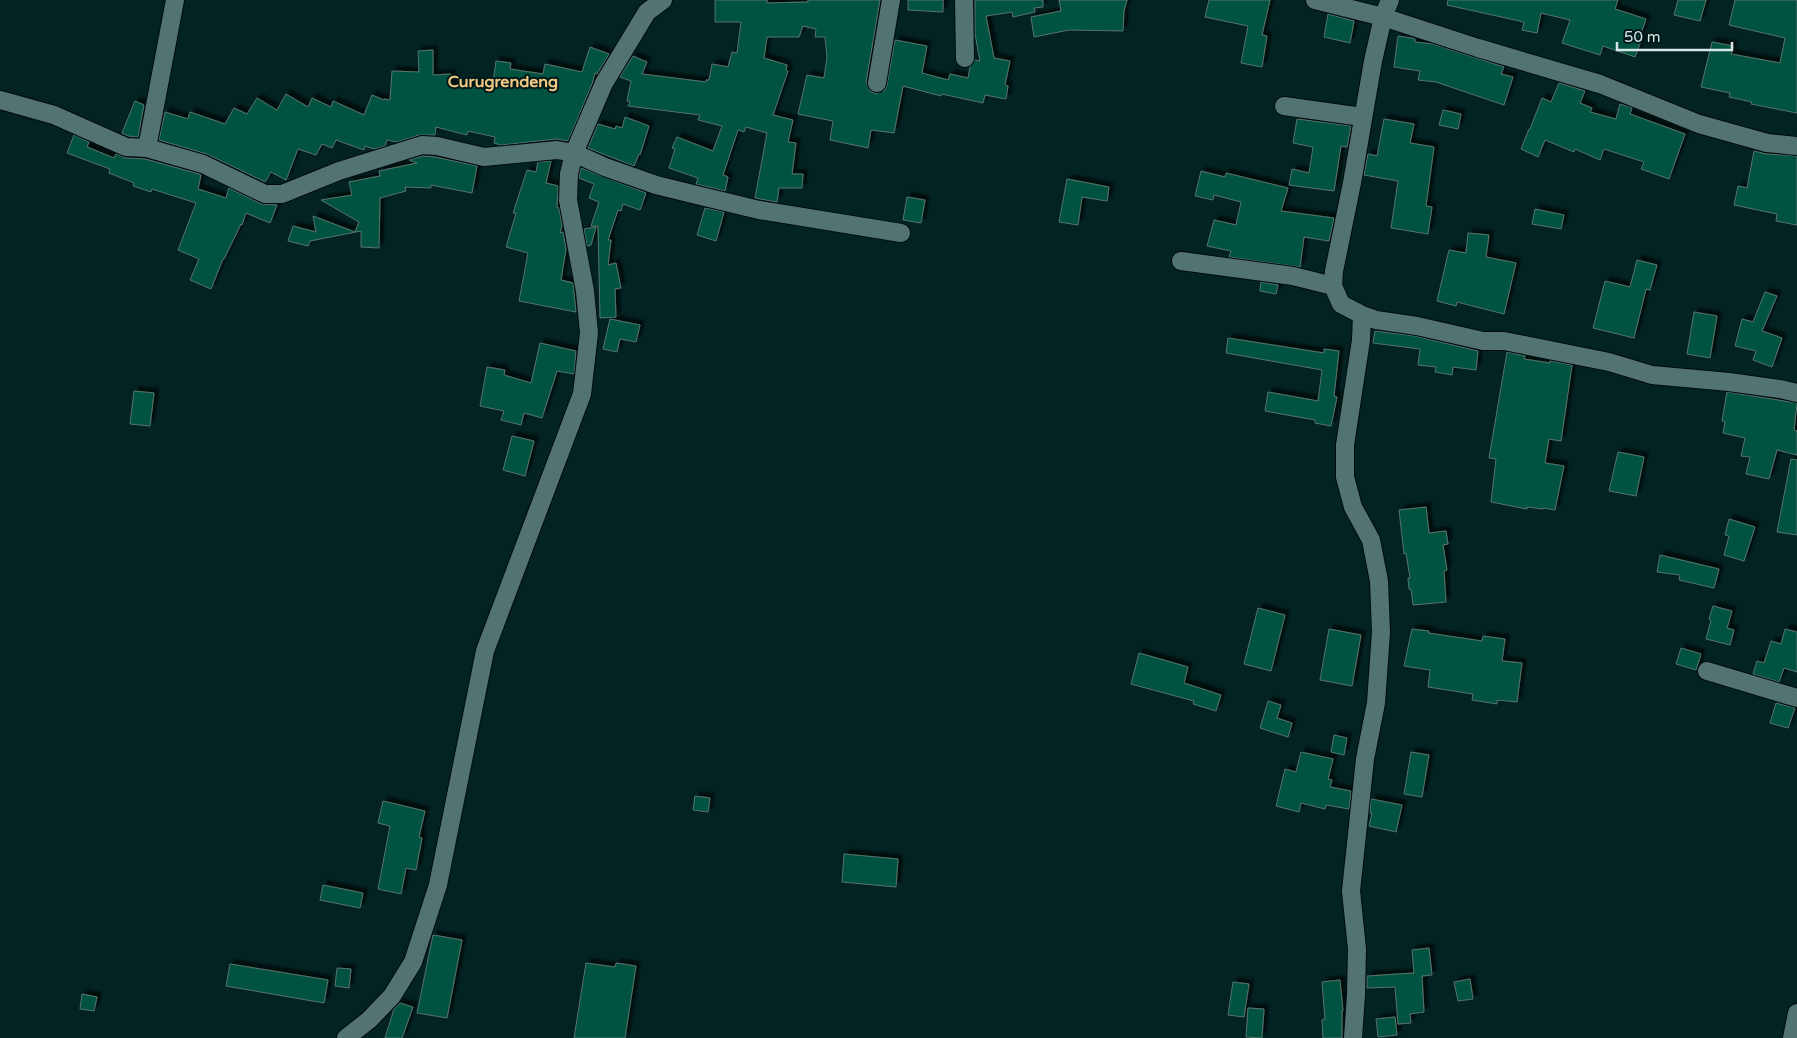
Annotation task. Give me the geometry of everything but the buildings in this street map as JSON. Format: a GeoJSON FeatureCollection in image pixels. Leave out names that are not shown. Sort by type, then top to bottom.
{"type":"FeatureCollection","features":[{"type":"Feature","properties":{"kind":"street"},"geometry":{"type":"LineString","coordinates":[[147,148],[175,0]]}},
{"type":"Feature","properties":{"kind":"street"},"geometry":{"type":"LineString","coordinates":[[877,83],[891,0]]}},
{"type":"Feature","properties":{"kind":"street"},"geometry":{"type":"LineString","coordinates":[[964,0],[965,58]]}},
{"type":"Feature","properties":{"kind":"street"},"geometry":{"type":"LineString","coordinates":[[1315,0],[1383,17],[1478,48],[1600,84],[1699,124],[1766,143],[1797,146]]}},
{"type":"Feature","properties":{"kind":"street"},"geometry":{"type":"LineString","coordinates":[[1390,0],[1383,17],[1362,117],[1352,183],[1337,250],[1334,286],[1341,304],[1376,320],[1417,326],[1483,341],[1504,341],[1609,362],[1652,375],[1729,382],[1797,393]]}},
{"type":"Feature","properties":{"kind":"street"},"geometry":{"type":"LineString","coordinates":[[346,1038],[369,1020],[392,996],[413,962],[438,885],[485,651],[582,394],[588,334],[585,291],[568,200],[574,153],[604,82],[647,12],[656,1]]}},
{"type":"Feature","properties":{"kind":"street"},"geometry":{"type":"LineString","coordinates":[[0,100],[54,115],[126,147],[147,148],[203,164],[265,194],[282,194],[339,171],[422,145],[437,146],[484,157],[557,150],[574,153],[656,185],[701,196],[759,210],[900,233]]}},
{"type":"Feature","properties":{"kind":"street"},"geometry":{"type":"LineString","coordinates":[[1284,106],[1362,117]]}},
{"type":"Feature","properties":{"kind":"street"},"geometry":{"type":"LineString","coordinates":[[1181,261],[1293,276],[1334,286]]}},
{"type":"Feature","properties":{"kind":"street"},"geometry":{"type":"LineString","coordinates":[[1353,1038],[1357,950],[1351,891],[1365,759],[1376,703],[1380,632],[1379,581],[1371,540],[1353,507],[1344,477],[1345,445],[1361,340],[1362,315]]}},
{"type":"Feature","properties":{"kind":"street"},"geometry":{"type":"LineString","coordinates":[[1706,671],[1797,698]]}},
{"type":"Feature","properties":{"kind":"street"},"geometry":{"type":"LineString","coordinates":[[1792,1038],[1797,1012]]}},
{"type":"Feature","properties":{"kind":"district","name":"Curugrendeng"},"geometry":{"type":"Point","coordinates":[503,82]}}]}
